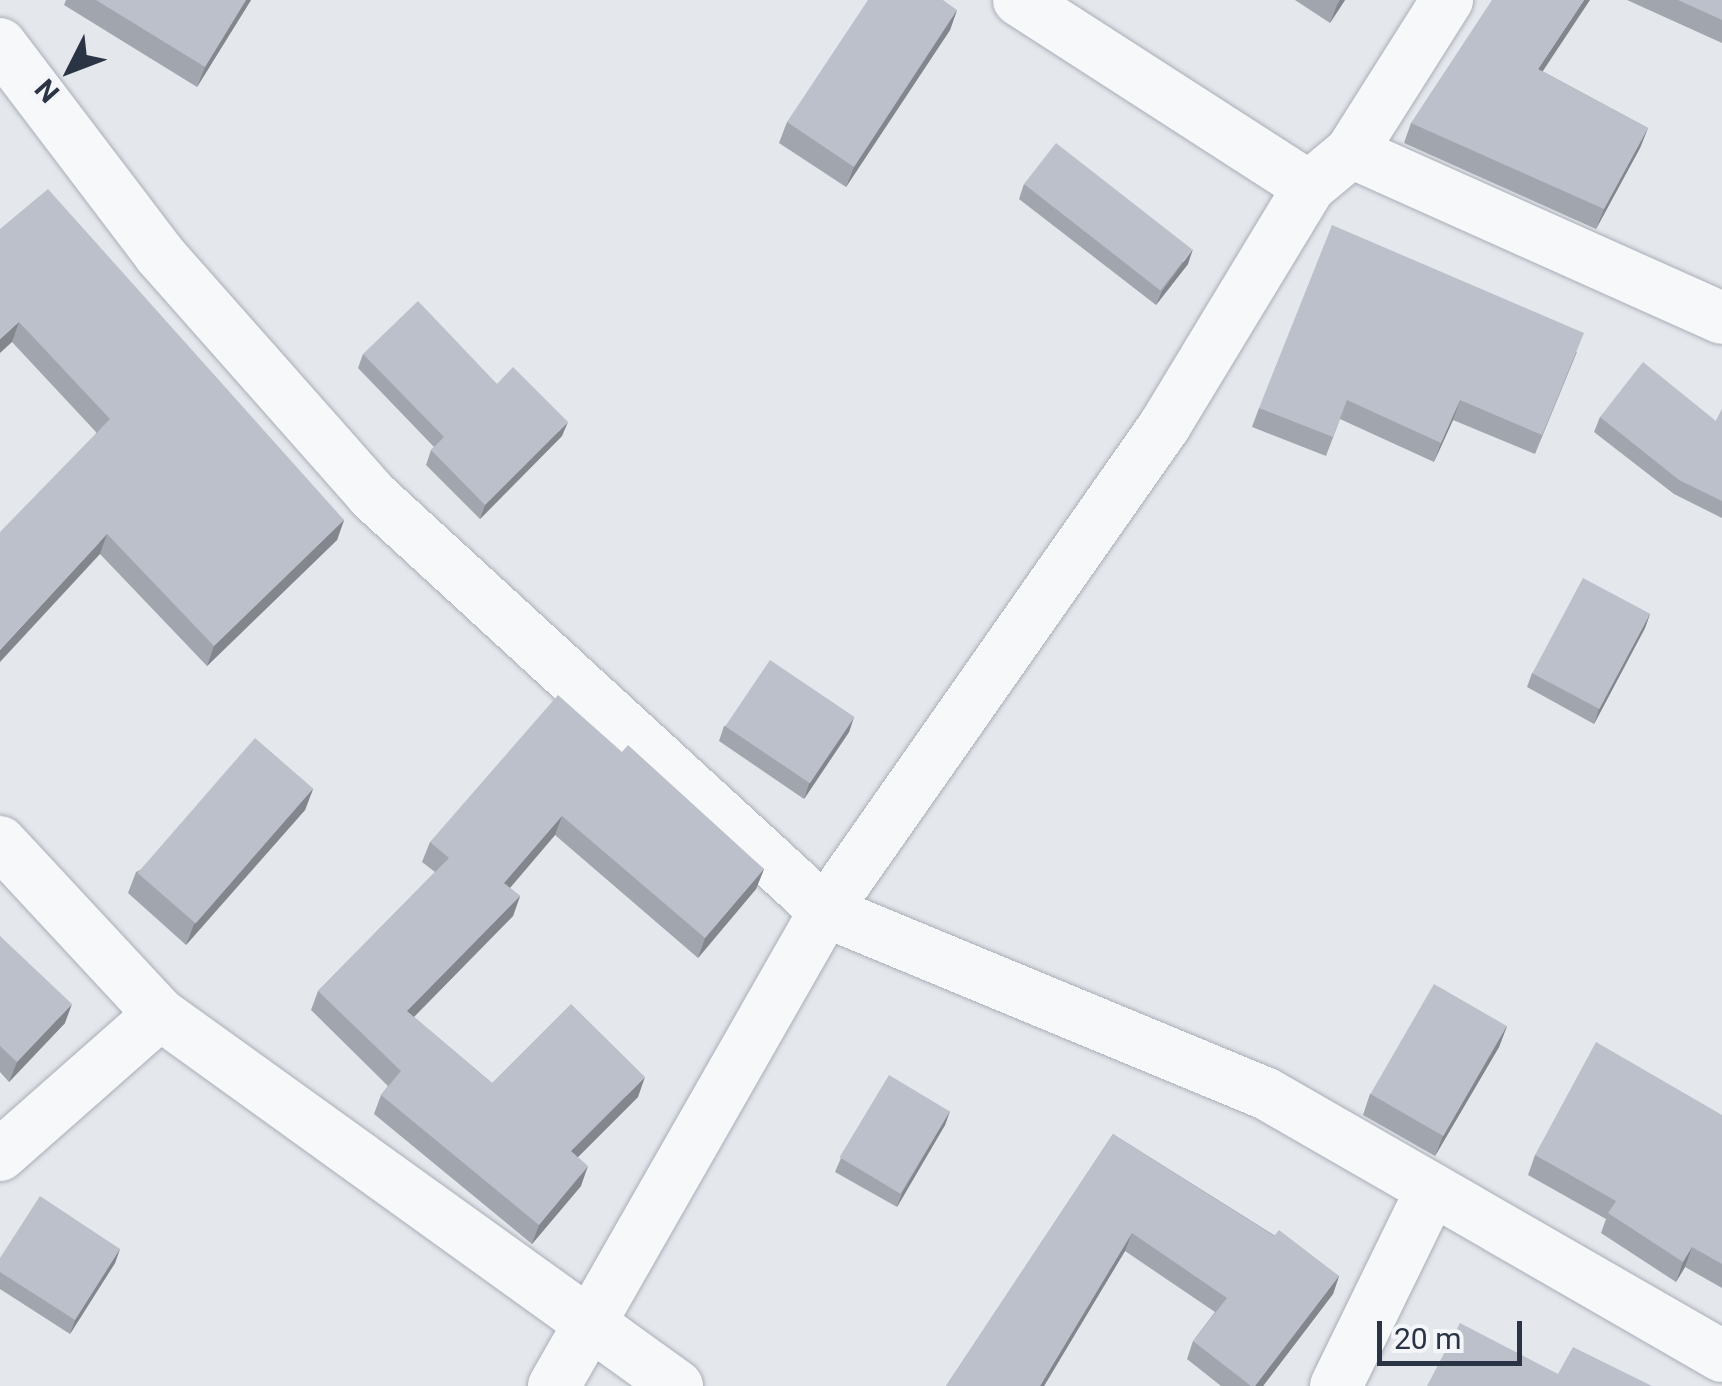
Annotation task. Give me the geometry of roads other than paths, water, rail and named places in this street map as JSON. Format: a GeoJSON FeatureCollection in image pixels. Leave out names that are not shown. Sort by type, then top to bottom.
{"type":"FeatureCollection","features":[{"type":"Feature","properties":{"kind":"street"},"geometry":{"type":"LineString","coordinates":[[1020,0],[1309,187]]}},
{"type":"Feature","properties":{"kind":"street"},"geometry":{"type":"LineString","coordinates":[[554,1386],[825,911],[1165,426],[1309,187],[1351,152],[1447,0]]}},
{"type":"Feature","properties":{"kind":"street"},"geometry":{"type":"LineString","coordinates":[[0,44],[160,256],[372,495],[825,911],[1265,1093],[1722,1356]]}},
{"type":"Feature","properties":{"kind":"street"},"geometry":{"type":"LineString","coordinates":[[1351,152],[1722,318]]}},
{"type":"Feature","properties":{"kind":"street"},"geometry":{"type":"LineString","coordinates":[[0,842],[160,1014],[590,1328],[677,1386]]}},
{"type":"Feature","properties":{"kind":"street"},"geometry":{"type":"LineString","coordinates":[[0,1154],[160,1014]]}},
{"type":"Feature","properties":{"kind":"street"},"geometry":{"type":"LineString","coordinates":[[1336,1386],[1432,1189]]}}]}
